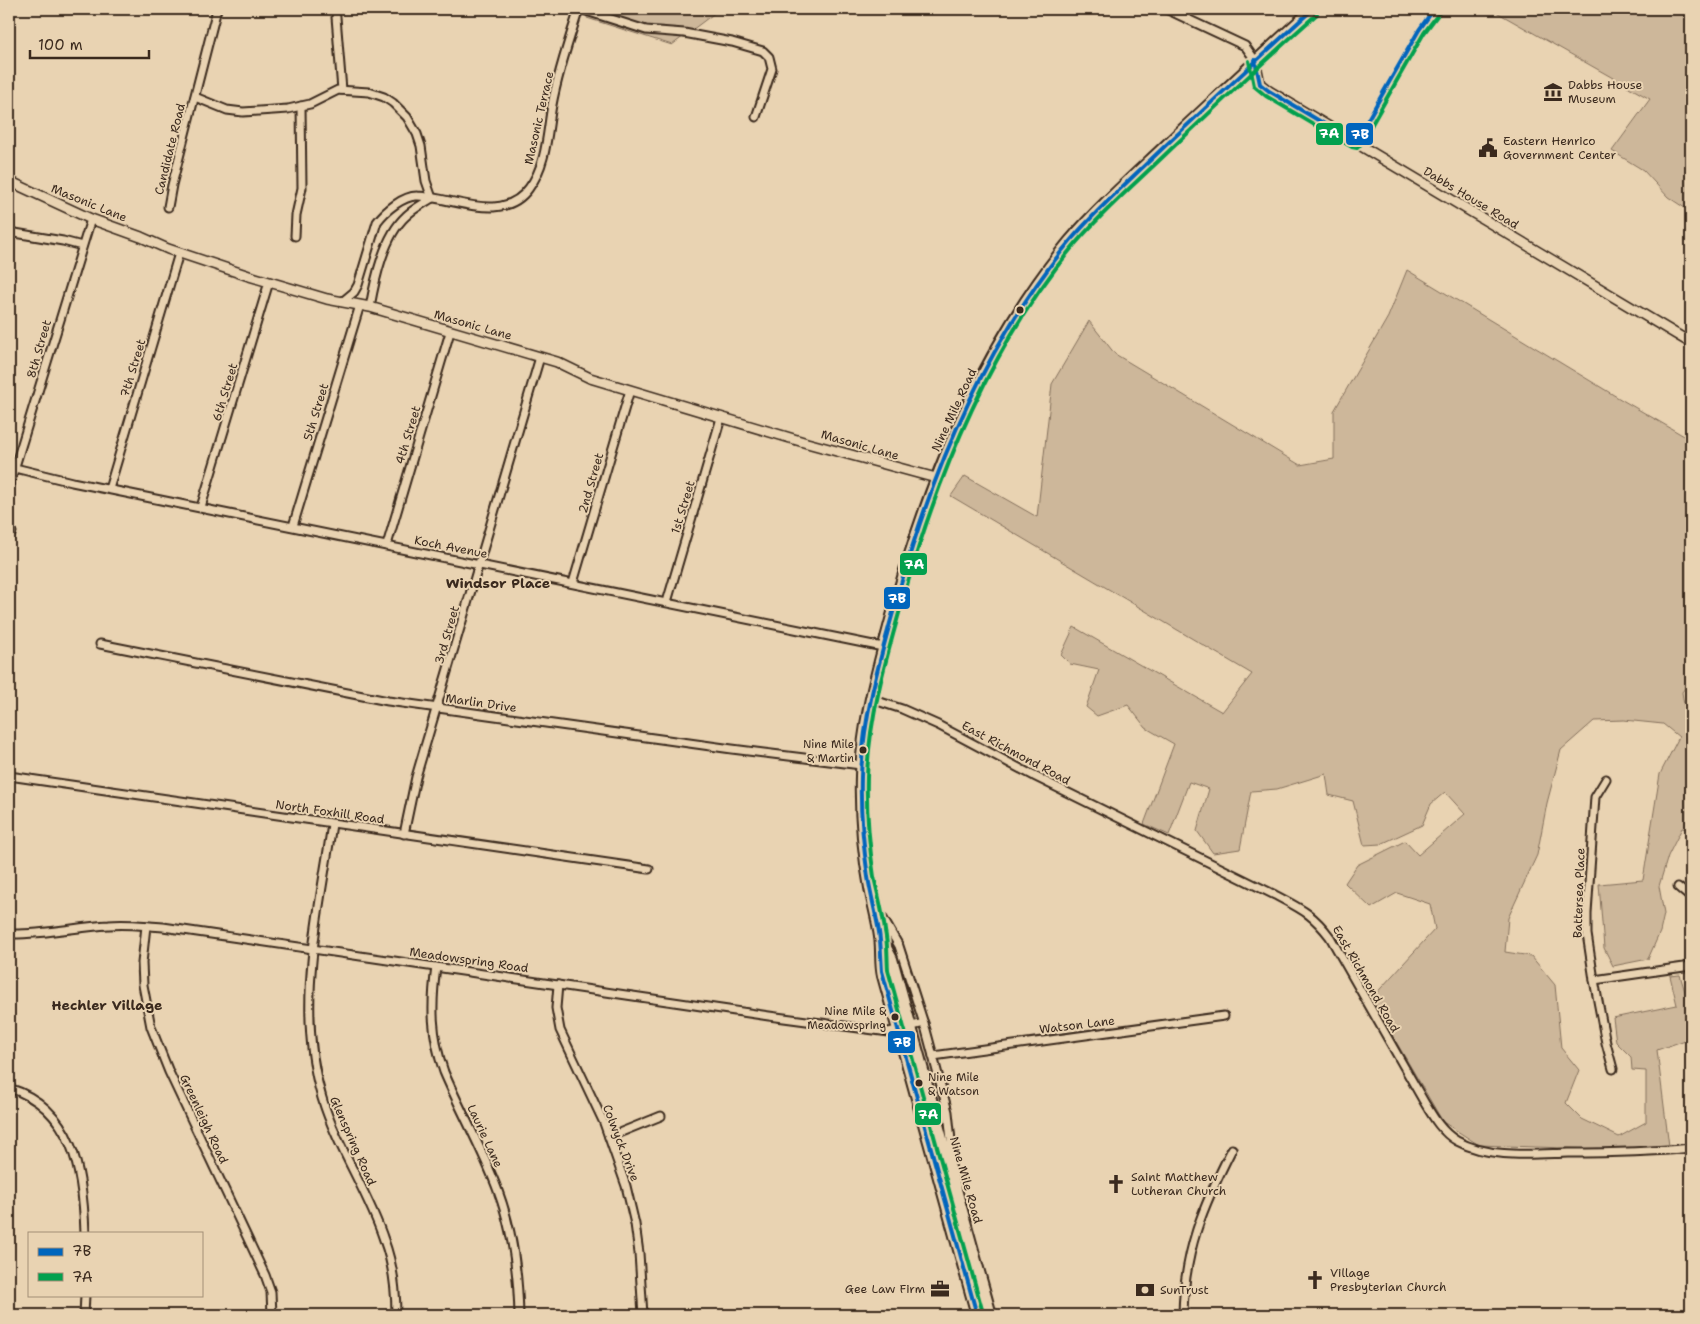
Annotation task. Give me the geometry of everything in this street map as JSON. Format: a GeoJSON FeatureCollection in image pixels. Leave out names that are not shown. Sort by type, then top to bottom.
{"type":"FeatureCollection","features":[{"type":"Feature","properties":{"kind":"main road","name":"Nine Mile Road"},"geometry":{"type":"LineString","coordinates":[[977,1315],[897,1031],[881,966],[880,937],[872,901],[862,835],[861,765],[865,728],[898,589],[936,478],[972,398],[1020,310],[1069,243],[1107,201],[1255,60],[1313,9]]}},
{"type":"Feature","properties":{"kind":"main road","name":"Dabbs House Road"},"geometry":{"type":"LineString","coordinates":[[1255,60],[1260,84],[1269,92],[1691,343]]}},
{"type":"Feature","properties":{"kind":"main road","name":"Masonic Lane"},"geometry":{"type":"LineString","coordinates":[[9,182],[91,219],[179,253],[269,282],[327,299],[360,305],[540,357],[557,362],[590,378],[721,418],[936,478]]}},
{"type":"Feature","properties":{"kind":"main road","name":"Nine Mile Road"},"geometry":{"type":"LineString","coordinates":[[880,937],[892,959],[991,1315]]}},
{"type":"Feature","properties":{"kind":"street","name":"Candidate Road"},"geometry":{"type":"LineString","coordinates":[[168,207],[217,9]]}},
{"type":"Feature","properties":{"kind":"street","name":"Masonic Terrace"},"geometry":{"type":"LineString","coordinates":[[342,302],[354,292],[358,285],[375,228],[381,217],[400,202],[417,196],[492,208],[513,202],[528,190],[538,174],[544,155],[555,92],[580,9],[646,30],[684,33],[732,42],[763,51],[769,57],[772,69],[756,118]]}},
{"type":"Feature","properties":{"kind":"street"},"geometry":{"type":"LineString","coordinates":[[1166,9],[1245,46],[1255,60]]}},
{"type":"Feature","properties":{"kind":"street"},"geometry":{"type":"LineString","coordinates":[[336,17],[342,90]]}},
{"type":"Feature","properties":{"kind":"street","name":"Candidate Road"},"geometry":{"type":"LineString","coordinates":[[195,97],[227,110],[243,112],[288,109],[310,104],[338,90],[369,92],[384,97],[407,117],[417,134],[421,146],[426,181],[432,198]]}},
{"type":"Feature","properties":{"kind":"street"},"geometry":{"type":"LineString","coordinates":[[295,236],[296,215],[302,188],[301,106]]}},
{"type":"Feature","properties":{"kind":"street"},"geometry":{"type":"LineString","coordinates":[[370,308],[384,252],[395,229],[405,217],[432,198]]}},
{"type":"Feature","properties":{"kind":"street","name":"8th Street"},"geometry":{"type":"LineString","coordinates":[[9,486],[91,219]]}},
{"type":"Feature","properties":{"kind":"street"},"geometry":{"type":"LineString","coordinates":[[9,232],[82,246]]}},
{"type":"Feature","properties":{"kind":"street","name":"7th Street"},"geometry":{"type":"LineString","coordinates":[[109,489],[179,253]]}},
{"type":"Feature","properties":{"kind":"street","name":"6th Street"},"geometry":{"type":"LineString","coordinates":[[201,507],[269,282]]}},
{"type":"Feature","properties":{"kind":"street","name":"5th Street"},"geometry":{"type":"LineString","coordinates":[[293,526],[360,305]]}},
{"type":"Feature","properties":{"kind":"street","name":"4th Street"},"geometry":{"type":"LineString","coordinates":[[386,545],[450,332]]}},
{"type":"Feature","properties":{"kind":"street","name":"3rd Street"},"geometry":{"type":"LineString","coordinates":[[404,834],[416,778],[540,357]]}},
{"type":"Feature","properties":{"kind":"street","name":"2nd Street"},"geometry":{"type":"LineString","coordinates":[[574,583],[630,390]]}},
{"type":"Feature","properties":{"kind":"street","name":"1st Street"},"geometry":{"type":"LineString","coordinates":[[666,602],[721,418]]}},
{"type":"Feature","properties":{"kind":"street","name":"Koch Avenue"},"geometry":{"type":"LineString","coordinates":[[15,468],[109,489],[884,647]]}},
{"type":"Feature","properties":{"kind":"street"},"geometry":{"type":"LineString","coordinates":[[9,527],[12,532],[9,538]]}},
{"type":"Feature","properties":{"kind":"street","name":"Marlin Drive"},"geometry":{"type":"LineString","coordinates":[[100,644],[290,682],[438,708],[722,748],[861,765]]}},
{"type":"Feature","properties":{"kind":"street","name":"East Richmond Road"},"geometry":{"type":"LineString","coordinates":[[871,698],[945,728],[1034,776],[1307,912],[1319,922],[1330,938],[1422,1100],[1440,1126],[1454,1140],[1472,1148],[1501,1153],[1640,1152],[1691,1148]]}},
{"type":"Feature","properties":{"kind":"street","name":"North Foxhill Road"},"geometry":{"type":"LineString","coordinates":[[9,776],[649,869]]}},
{"type":"Feature","properties":{"kind":"street","name":"Battersea Place"},"geometry":{"type":"LineString","coordinates":[[1606,779],[1595,797],[1587,913],[1589,949],[1594,980],[1606,1043],[1614,1069]]}},
{"type":"Feature","properties":{"kind":"street","name":"Glenspring Road"},"geometry":{"type":"LineString","coordinates":[[332,824],[309,987],[308,1011],[314,1068],[326,1112],[385,1241],[394,1283],[396,1315]]}},
{"type":"Feature","properties":{"kind":"street"},"geometry":{"type":"LineString","coordinates":[[1678,887],[1691,898]]}},
{"type":"Feature","properties":{"kind":"street"},"geometry":{"type":"LineString","coordinates":[[872,901],[899,946],[924,1023],[945,1096],[950,1124],[950,1169]]}},
{"type":"Feature","properties":{"kind":"street","name":"Meadowspring Road"},"geometry":{"type":"LineString","coordinates":[[9,934],[46,933],[110,925],[146,926],[889,1032],[924,1023]]}},
{"type":"Feature","properties":{"kind":"street","name":"Greenleigh Road"},"geometry":{"type":"LineString","coordinates":[[146,926],[142,963],[143,986],[151,1027],[169,1072],[265,1275],[271,1292],[272,1315]]}},
{"type":"Feature","properties":{"kind":"street"},"geometry":{"type":"LineString","coordinates":[[1594,980],[1691,966]]}},
{"type":"Feature","properties":{"kind":"street","name":"Laurie Lane"},"geometry":{"type":"LineString","coordinates":[[436,967],[432,1006],[437,1049],[444,1072],[489,1170],[510,1228],[516,1263],[519,1315]]}},
{"type":"Feature","properties":{"kind":"street","name":"Colwyck Drive"},"geometry":{"type":"LineString","coordinates":[[558,985],[556,1008],[560,1030],[609,1137],[626,1186],[635,1224],[641,1272],[643,1315]]}},
{"type":"Feature","properties":{"kind":"street","name":"Watson Lane"},"geometry":{"type":"LineString","coordinates":[[933,1056],[1224,1016]]}},
{"type":"Feature","properties":{"kind":"street"},"geometry":{"type":"LineString","coordinates":[[9,1088],[39,1101],[54,1116],[68,1139],[77,1166],[81,1187],[85,1232]]}},
{"type":"Feature","properties":{"kind":"street"},"geometry":{"type":"LineString","coordinates":[[609,1137],[661,1116]]}},
{"type":"Feature","properties":{"kind":"street"},"geometry":{"type":"LineString","coordinates":[[1183,1315],[1186,1269],[1197,1227],[1206,1201],[1232,1149]]}},
{"type":"Feature","properties":{"kind":"street"},"geometry":{"type":"LineString","coordinates":[[84,1296],[84,1315]]}},
{"type":"Feature","properties":{"kind":"shaded area"},"geometry":{"type":"Polygon","coordinates":[[[588,9],[720,9],[672,45],[587,18],[588,9]]]}},
{"type":"Feature","properties":{"kind":"shaded area"},"geometry":{"type":"Polygon","coordinates":[[[1491,9],[1691,9],[1691,212],[1668,197],[1643,170],[1612,151],[1650,99],[1491,9]]]}},
{"type":"Feature","properties":{"kind":"shaded area"},"geometry":{"type":"Polygon","coordinates":[[[1407,270],[1691,440],[1691,680],[1682,692],[1684,705],[1691,717],[1691,830],[1682,828],[1668,856],[1659,886],[1664,914],[1660,932],[1648,959],[1613,966],[1604,948],[1599,884],[1643,880],[1660,774],[1679,737],[1663,724],[1624,720],[1594,721],[1561,750],[1547,803],[1537,855],[1508,918],[1505,952],[1531,956],[1555,985],[1561,1048],[1579,1070],[1566,1103],[1582,1119],[1619,1137],[1646,1122],[1646,1071],[1632,1070],[1631,1057],[1616,1042],[1613,1018],[1677,1005],[1670,976],[1680,975],[1688,1002],[1691,1003],[1691,1038],[1657,1050],[1669,1146],[1594,1149],[1479,1145],[1443,1122],[1371,999],[1435,929],[1430,904],[1397,893],[1371,908],[1345,883],[1357,865],[1405,841],[1418,855],[1465,814],[1445,792],[1431,804],[1422,825],[1381,844],[1364,845],[1353,801],[1329,795],[1326,774],[1277,789],[1251,791],[1240,849],[1213,853],[1197,831],[1209,789],[1189,782],[1169,835],[1144,824],[1174,744],[1146,728],[1128,705],[1097,716],[1086,707],[1099,670],[1070,664],[1061,655],[1074,627],[1222,712],[1252,674],[951,496],[965,476],[1037,517],[1052,384],[1089,321],[1115,354],[1300,465],[1334,459],[1334,411],[1388,317],[1407,270]]]}},
{"type":"Feature","properties":{"kind":"transit line","name":"7B"},"geometry":{"type":"LineString","coordinates":[[977,1315],[882,971],[879,932],[868,877],[862,827],[861,777],[865,730],[880,660],[913,544],[929,498],[966,407],[1013,320],[1040,280],[1070,241],[1104,204],[1313,9]]}},
{"type":"Feature","properties":{"kind":"transit line","name":"7B"},"geometry":{"type":"LineString","coordinates":[[1255,60],[1260,84],[1355,142],[1419,30],[1434,9]]}},
{"type":"Feature","properties":{"kind":"transit line","name":"7A"},"geometry":{"type":"LineString","coordinates":[[1249,61],[1254,86],[1266,96],[1352,147],[1357,148],[1424,33],[1439,13]]}},
{"type":"Feature","properties":{"kind":"transit line","name":"7A"},"geometry":{"type":"LineString","coordinates":[[983,1313],[888,970],[886,936],[874,877],[868,827],[867,777],[871,730],[886,660],[919,546],[952,454],[994,365],[1018,323],[1045,282],[1086,231],[1109,207],[1317,14]]}},
{"type":"Feature","properties":{"kind":"place","name":"Dabbs House Museum"},"geometry":{"type":"Point","coordinates":[1553,92]}},
{"type":"Feature","properties":{"kind":"place","name":"Eastern Henrico Government Center"},"geometry":{"type":"Point","coordinates":[1488,148]}},
{"type":"Feature","properties":{"kind":"place","name":"Nine Mile & Martin"},"geometry":{"type":"Point","coordinates":[863,750]}},
{"type":"Feature","properties":{"kind":"place","name":"Nine Mile & Meadowspring"},"geometry":{"type":"Point","coordinates":[895,1017]}},
{"type":"Feature","properties":{"kind":"place","name":"Nine Mile & Watson"},"geometry":{"type":"Point","coordinates":[919,1083]}},
{"type":"Feature","properties":{"kind":"place","name":"Saint Matthew Lutheran Church"},"geometry":{"type":"Point","coordinates":[1116,1184]}},
{"type":"Feature","properties":{"kind":"place","name":"Village Presbyterian Church"},"geometry":{"type":"Point","coordinates":[1315,1280]}},
{"type":"Feature","properties":{"kind":"place","name":"Gee Law Firm"},"geometry":{"type":"Point","coordinates":[940,1289]}},
{"type":"Feature","properties":{"kind":"place","name":"SunTrust"},"geometry":{"type":"Point","coordinates":[1145,1290]}},
{"type":"Feature","properties":{"kind":"district","name":"Windsor Place"},"geometry":{"type":"Point","coordinates":[498,583]}},
{"type":"Feature","properties":{"kind":"district","name":"Hechler Village"},"geometry":{"type":"Point","coordinates":[107,1005]}}]}
